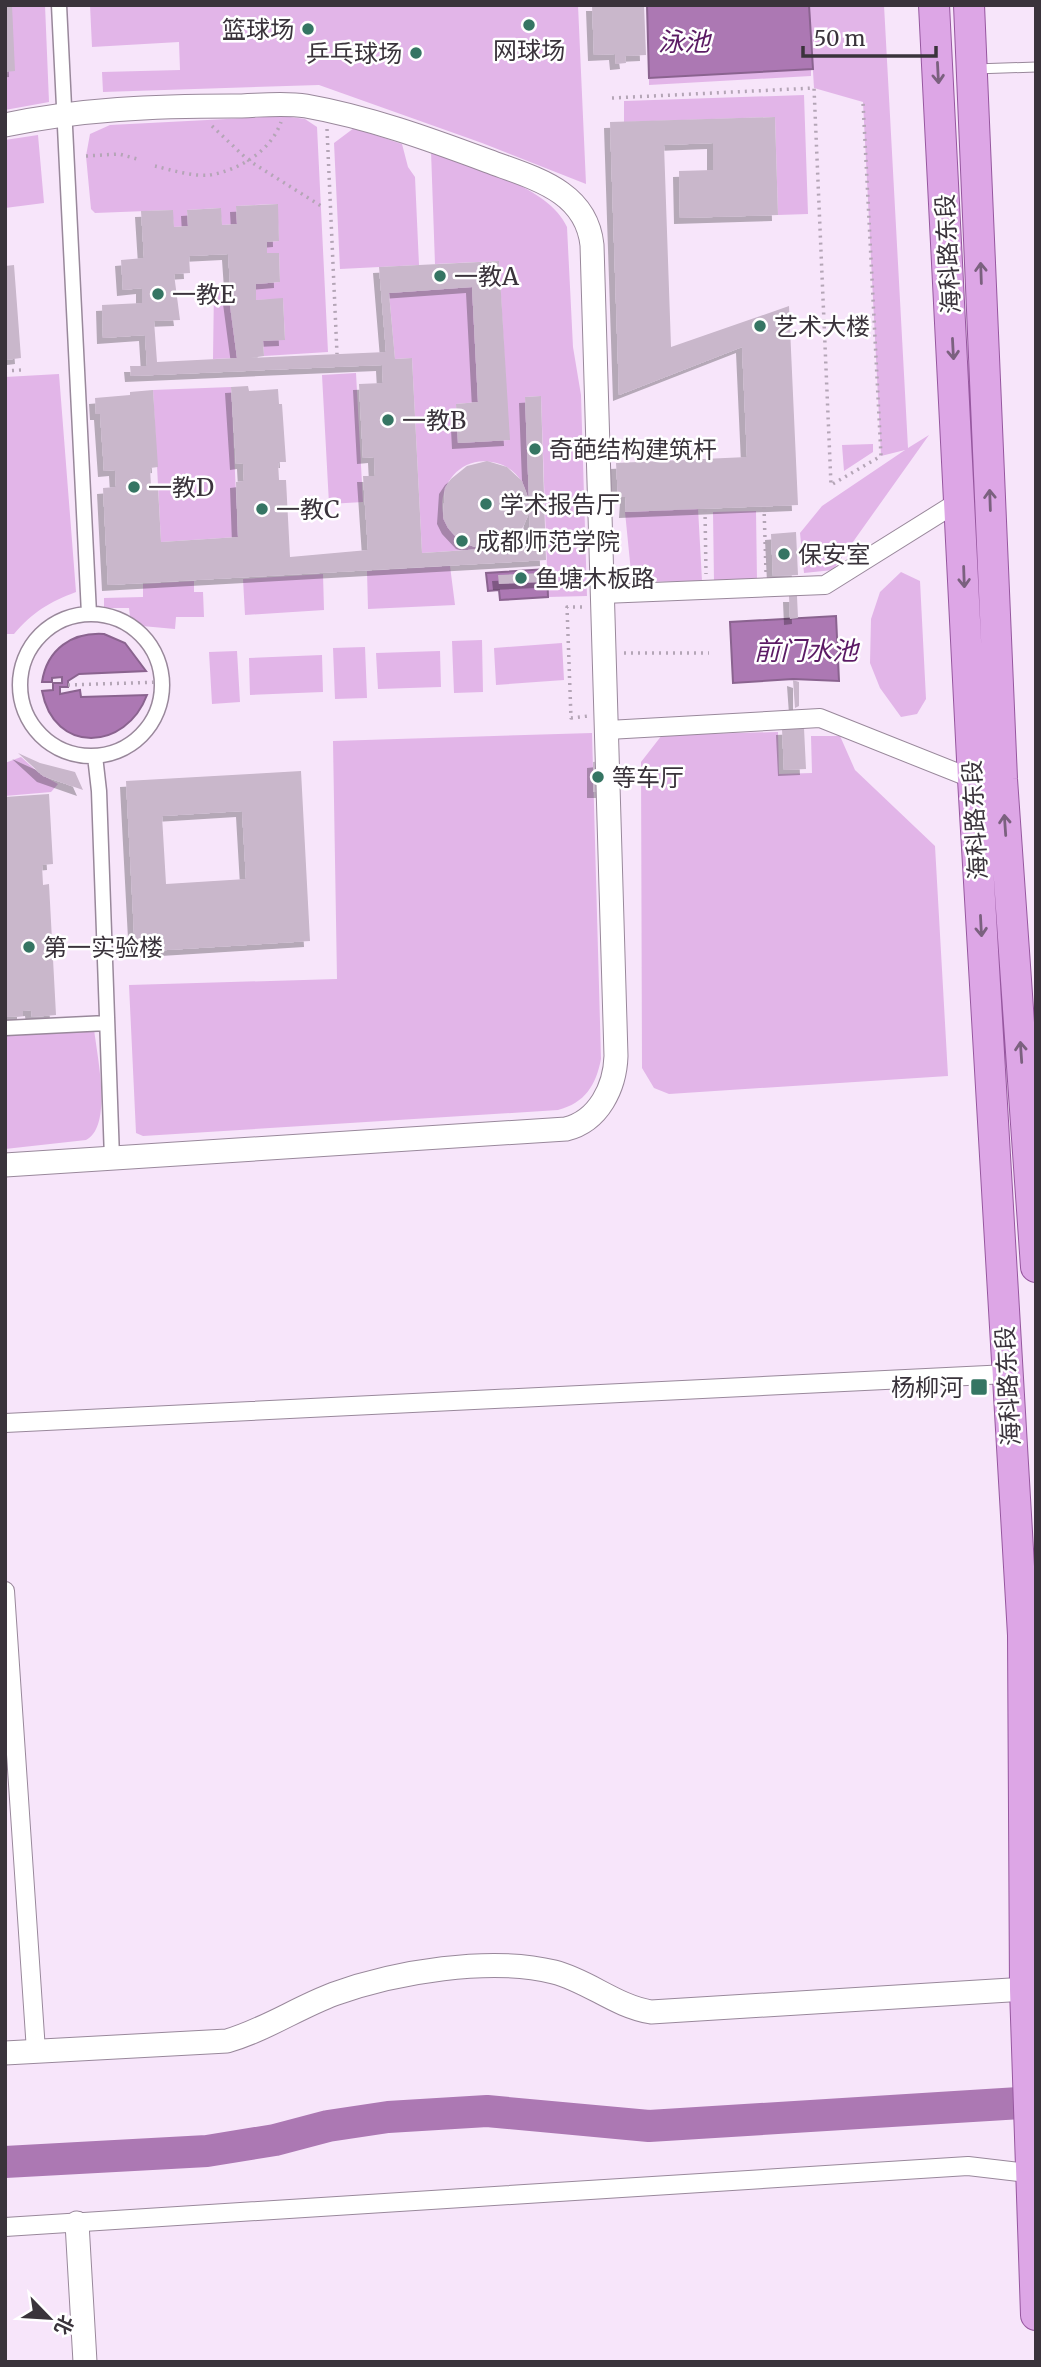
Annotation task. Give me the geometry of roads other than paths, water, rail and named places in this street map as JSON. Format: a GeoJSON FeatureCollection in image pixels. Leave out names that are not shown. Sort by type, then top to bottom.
{"type":"FeatureCollection","features":[{"type":"Feature","properties":{"kind":"main road","name":"海科路东段"},"geometry":{"type":"LineString","coordinates":[[934,5],[973,779],[1023,1635],[1025,1989],[1029,2142],[1034,2174],[1036,2315]]}},
{"type":"Feature","properties":{"kind":"main road","name":"海科路东段"},"geometry":{"type":"LineString","coordinates":[[969,5],[1002,779],[1036,1267]]}},
{"type":"Feature","properties":{"kind":"street"},"geometry":{"type":"LineString","coordinates":[[59,5],[89,614]]}},
{"type":"Feature","properties":{"kind":"street"},"geometry":{"type":"LineString","coordinates":[[5,125],[65,113],[183,106],[303,106],[424,138],[499,165],[565,194],[581,210],[592,245],[608,722],[615,1069],[610,1088],[590,1116],[566,1129],[5,1165]]}},
{"type":"Feature","properties":{"kind":"street"},"geometry":{"type":"LineString","coordinates":[[603,600],[706,590],[825,586],[961,500]]}},
{"type":"Feature","properties":{"kind":"street"},"geometry":{"type":"LineString","coordinates":[[89,614],[114,617],[136,629],[152,647],[161,670],[162,694],[154,718],[139,737],[119,751],[95,756],[72,754],[51,745],[29,719],[19,687],[23,664],[33,644],[49,627],[69,617],[89,614]]}},
{"type":"Feature","properties":{"kind":"street"},"geometry":{"type":"LineString","coordinates":[[608,722],[820,718],[973,779]]}},
{"type":"Feature","properties":{"kind":"street"},"geometry":{"type":"LineString","coordinates":[[95,756],[99,791],[111,1158]]}},
{"type":"Feature","properties":{"kind":"street"},"geometry":{"type":"LineString","coordinates":[[5,1028],[107,1023]]}},
{"type":"Feature","properties":{"kind":"street"},"geometry":{"type":"LineString","coordinates":[[5,1423],[1008,1374]]}},
{"type":"Feature","properties":{"kind":"street"},"geometry":{"type":"LineString","coordinates":[[5,1591],[36,2051]]}},
{"type":"Feature","properties":{"kind":"street"},"geometry":{"type":"LineString","coordinates":[[5,2053],[227,2041],[254,2033],[333,1994],[393,1977],[454,1966],[552,1971],[586,1982],[631,2009],[651,2012],[1025,1989]]}},
{"type":"Feature","properties":{"kind":"street"},"geometry":{"type":"LineString","coordinates":[[5,2227],[968,2166],[1034,2174]]}},
{"type":"Feature","properties":{"kind":"street"},"geometry":{"type":"LineString","coordinates":[[77,2223],[85,2362]]}},
{"type":"Feature","properties":{"kind":"lane"},"geometry":{"type":"LineString","coordinates":[[972,69],[1036,68]]}},
{"type":"Feature","properties":{"kind":"water","name":"泳池"},"geometry":{"type":"Polygon","coordinates":[[[647,5],[809,5],[813,69],[649,78],[647,5]]]}},
{"type":"Feature","properties":{"kind":"water"},"geometry":{"type":"Polygon","coordinates":[[[547,569],[548,597],[500,600],[499,590],[488,591],[486,573],[547,569]]]}},
{"type":"Feature","properties":{"kind":"water","name":"前门水池"},"geometry":{"type":"Polygon","coordinates":[[[836,616],[839,681],[793,679],[733,683],[730,622],[836,616]]]}},
{"type":"Feature","properties":{"kind":"water"},"geometry":{"type":"Polygon","coordinates":[[[104,634],[125,643],[146,671],[79,674],[68,681],[68,687],[60,687],[60,694],[80,690],[81,697],[147,695],[137,714],[123,727],[108,735],[91,738],[75,735],[61,726],[49,712],[42,691],[53,690],[53,683],[62,683],[62,677],[52,678],[52,682],[42,682],[45,670],[49,660],[63,645],[82,636],[104,634]]]}},
{"type":"Feature","properties":{"kind":"waterway"},"geometry":{"type":"LineString","coordinates":[[5,2162],[207,2151],[275,2140],[328,2126],[388,2117],[487,2111],[649,2126],[1036,2102]]}},
{"type":"Feature","properties":{"kind":"place","name":"网球场"},"geometry":{"type":"Point","coordinates":[529,25]}},
{"type":"Feature","properties":{"kind":"place","name":"篮球场"},"geometry":{"type":"Point","coordinates":[308,29]}},
{"type":"Feature","properties":{"kind":"place","name":"乒乓球场"},"geometry":{"type":"Point","coordinates":[416,53]}},
{"type":"Feature","properties":{"kind":"place","name":"一教A"},"geometry":{"type":"Point","coordinates":[440,276]}},
{"type":"Feature","properties":{"kind":"place","name":"一教E"},"geometry":{"type":"Point","coordinates":[158,294]}},
{"type":"Feature","properties":{"kind":"place","name":"艺术大楼"},"geometry":{"type":"Point","coordinates":[760,326]}},
{"type":"Feature","properties":{"kind":"place","name":"一教B"},"geometry":{"type":"Point","coordinates":[388,420]}},
{"type":"Feature","properties":{"kind":"place","name":"奇葩结构建筑杆"},"geometry":{"type":"Point","coordinates":[535,449]}},
{"type":"Feature","properties":{"kind":"place","name":"一教D"},"geometry":{"type":"Point","coordinates":[134,487]}},
{"type":"Feature","properties":{"kind":"place","name":"学术报告厅"},"geometry":{"type":"Point","coordinates":[486,504]}},
{"type":"Feature","properties":{"kind":"place","name":"一教C"},"geometry":{"type":"Point","coordinates":[262,509]}},
{"type":"Feature","properties":{"kind":"place","name":"成都师范学院"},"geometry":{"type":"Point","coordinates":[462,541]}},
{"type":"Feature","properties":{"kind":"place","name":"保安室"},"geometry":{"type":"Point","coordinates":[784,554]}},
{"type":"Feature","properties":{"kind":"place","name":"鱼塘木板路"},"geometry":{"type":"Point","coordinates":[521,578]}},
{"type":"Feature","properties":{"kind":"place","name":"等车厅"},"geometry":{"type":"Point","coordinates":[598,777]}},
{"type":"Feature","properties":{"kind":"place","name":"第一实验楼"},"geometry":{"type":"Point","coordinates":[29,947]}},
{"type":"Feature","properties":{"kind":"place","name":"杨柳河"},"geometry":{"type":"Point","coordinates":[979,1387]}}]}
